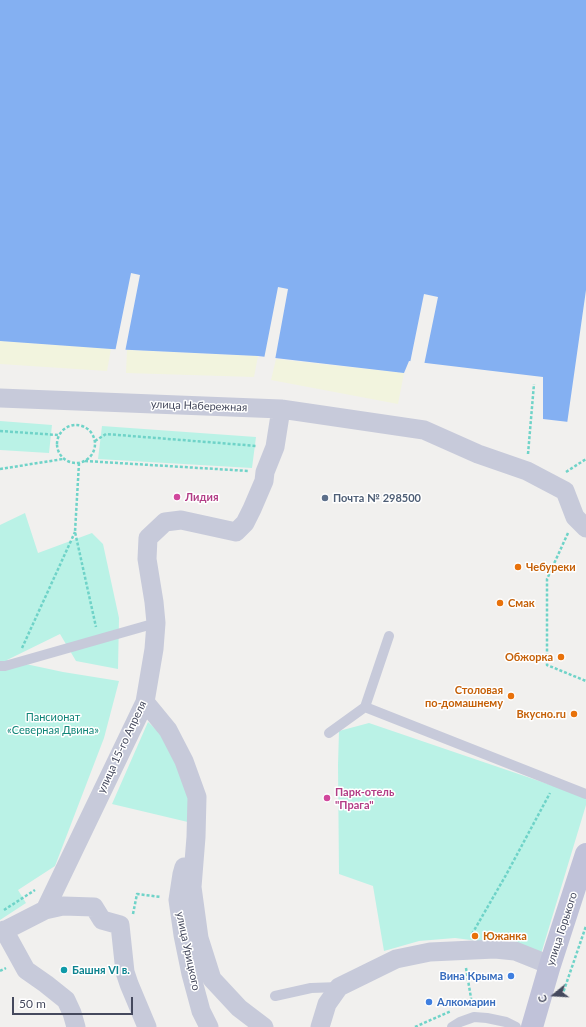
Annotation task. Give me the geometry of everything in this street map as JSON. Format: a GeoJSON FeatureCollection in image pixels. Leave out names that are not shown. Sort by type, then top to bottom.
{"type":"FeatureCollection","features":[{"type":"Feature","properties":{"kind":"main road","name":"улица Горького"},"geometry":{"type":"LineString","coordinates":[[532,1027],[550,965],[586,854]]}},
{"type":"Feature","properties":{"kind":"street","name":"улица Набережная"},"geometry":{"type":"LineString","coordinates":[[0,398],[281,409],[424,430],[478,454],[526,471]]}},
{"type":"Feature","properties":{"kind":"street","name":"улица 15-го Апреля"},"geometry":{"type":"LineString","coordinates":[[44,910],[145,702],[154,649],[156,623],[147,559],[148,538],[165,522],[181,520],[236,532],[245,523],[249,516],[264,481],[265,472],[277,439],[281,409]]}},
{"type":"Feature","properties":{"kind":"street"},"geometry":{"type":"LineString","coordinates":[[526,471],[565,491],[580,522]]}},
{"type":"Feature","properties":{"kind":"street"},"geometry":{"type":"LineString","coordinates":[[145,702],[168,730],[184,761],[196,797],[196,827],[192,887],[199,938],[212,979],[239,1008],[264,1027]]}},
{"type":"Feature","properties":{"kind":"street","name":"улица Урицкого"},"geometry":{"type":"LineString","coordinates":[[196,827],[182,874],[178,900],[191,974],[201,1011],[209,1027]]}},
{"type":"Feature","properties":{"kind":"street"},"geometry":{"type":"LineString","coordinates":[[76,1027],[66,1000],[26,970],[2,932],[44,910],[63,906],[94,907],[102,920],[120,925],[125,972],[148,1027]]}},
{"type":"Feature","properties":{"kind":"street"},"geometry":{"type":"LineString","coordinates":[[320,1027],[327,1004],[338,987],[396,959],[430,952],[495,949],[515,951],[550,965]]}},
{"type":"Feature","properties":{"kind":"lane"},"geometry":{"type":"LineString","coordinates":[[0,666],[14,664],[156,623]]}},
{"type":"Feature","properties":{"kind":"lane"},"geometry":{"type":"LineString","coordinates":[[329,733],[366,707],[389,636]]}},
{"type":"Feature","properties":{"kind":"lane"},"geometry":{"type":"LineString","coordinates":[[366,707],[586,794]]}},
{"type":"Feature","properties":{"kind":"lane"},"geometry":{"type":"LineString","coordinates":[[276,996],[312,988],[338,987]]}},
{"type":"Feature","properties":{"kind":"lane"},"geometry":{"type":"LineString","coordinates":[[452,1027],[460,1022],[474,1017],[506,1022],[516,1027]]}},
{"type":"Feature","properties":{"kind":"path"},"geometry":{"type":"LineString","coordinates":[[526,471],[534,384]]}},
{"type":"Feature","properties":{"kind":"path"},"geometry":{"type":"LineString","coordinates":[[71,425],[78,425],[86,428],[92,434],[95,441],[94,452],[85,461],[79,464],[63,459],[59,454],[56,442],[58,435],[65,428],[71,425]]}},
{"type":"Feature","properties":{"kind":"path"},"geometry":{"type":"LineString","coordinates":[[0,431],[58,435]]}},
{"type":"Feature","properties":{"kind":"path"},"geometry":{"type":"LineString","coordinates":[[95,441],[106,434],[277,439]]}},
{"type":"Feature","properties":{"kind":"path"},"geometry":{"type":"LineString","coordinates":[[0,469],[63,459]]}},
{"type":"Feature","properties":{"kind":"path"},"geometry":{"type":"LineString","coordinates":[[85,461],[265,472]]}},
{"type":"Feature","properties":{"kind":"path"},"geometry":{"type":"LineString","coordinates":[[79,464],[75,532],[99,639]]}},
{"type":"Feature","properties":{"kind":"path"},"geometry":{"type":"LineString","coordinates":[[580,522],[547,579],[547,665],[586,681]]}},
{"type":"Feature","properties":{"kind":"path"},"geometry":{"type":"LineString","coordinates":[[14,664],[75,532]]}},
{"type":"Feature","properties":{"kind":"path"},"geometry":{"type":"LineString","coordinates":[[474,1017],[463,950],[506,875],[556,782]]}},
{"type":"Feature","properties":{"kind":"path"},"geometry":{"type":"LineString","coordinates":[[137,894],[178,900]]}},
{"type":"Feature","properties":{"kind":"path"},"geometry":{"type":"LineString","coordinates":[[562,997],[586,926]]}},
{"type":"Feature","properties":{"kind":"path"},"geometry":{"type":"LineString","coordinates":[[458,1008],[472,1002]]}},
{"type":"Feature","properties":{"kind":"path"},"geometry":{"type":"LineString","coordinates":[[415,1027],[452,1010]]}},
{"type":"Feature","properties":{"kind":"green space"},"geometry":{"type":"Polygon","coordinates":[[[0,421],[52,425],[49,453],[0,450],[0,421]]]}},
{"type":"Feature","properties":{"kind":"green space"},"geometry":{"type":"Polygon","coordinates":[[[102,426],[256,437],[252,468],[98,459],[102,426]]]}},
{"type":"Feature","properties":{"kind":"green space","name":"Пансионат «Северная Двина»"},"geometry":{"type":"Polygon","coordinates":[[[25,513],[38,553],[92,533],[103,544],[119,618],[118,669],[76,661],[60,634],[7,660],[63,672],[119,681],[104,738],[55,866],[18,890],[26,903],[0,920],[0,525],[25,513]]]}},
{"type":"Feature","properties":{"kind":"green space"},"geometry":{"type":"Polygon","coordinates":[[[148,722],[162,735],[178,768],[188,797],[192,823],[112,804],[148,722]]]}},
{"type":"Feature","properties":{"kind":"green space"},"geometry":{"type":"Polygon","coordinates":[[[369,723],[586,797],[586,805],[541,954],[518,946],[455,938],[419,941],[384,951],[373,886],[339,874],[339,731],[369,723]]]}},
{"type":"Feature","properties":{"kind":"sand"},"geometry":{"type":"Polygon","coordinates":[[[0,341],[111,349],[107,371],[0,364],[0,341]]]}},
{"type":"Feature","properties":{"kind":"sand"},"geometry":{"type":"Polygon","coordinates":[[[127,350],[258,356],[254,377],[126,373],[127,350]]]}},
{"type":"Feature","properties":{"kind":"sand"},"geometry":{"type":"Polygon","coordinates":[[[276,359],[404,373],[398,404],[271,380],[276,359]]]}},
{"type":"Feature","properties":{"kind":"water"},"geometry":{"type":"Polygon","coordinates":[[[0,0],[586,0],[586,424],[543,419],[543,377],[409,361],[404,373],[258,356],[111,349],[0,341],[0,0]]]}},
{"type":"Feature","properties":{"kind":"pier"},"geometry":{"type":"Polygon","coordinates":[[[131,273],[140,275],[125,352],[115,352],[131,273]]]}},
{"type":"Feature","properties":{"kind":"pier"},"geometry":{"type":"Polygon","coordinates":[[[278,287],[288,289],[275,360],[264,359],[278,287]]]}},
{"type":"Feature","properties":{"kind":"pier"},"geometry":{"type":"Polygon","coordinates":[[[586,290],[586,426],[567,424],[586,290]]]}},
{"type":"Feature","properties":{"kind":"pier"},"geometry":{"type":"Polygon","coordinates":[[[424,294],[438,297],[424,365],[410,363],[424,294]]]}},
{"type":"Feature","properties":{"kind":"place","name":"Лидия"},"geometry":{"type":"Point","coordinates":[177,497]}},
{"type":"Feature","properties":{"kind":"place","name":"Почта № 298500"},"geometry":{"type":"Point","coordinates":[325,498]}},
{"type":"Feature","properties":{"kind":"place","name":"Чебуреки"},"geometry":{"type":"Point","coordinates":[518,567]}},
{"type":"Feature","properties":{"kind":"place","name":"Смак"},"geometry":{"type":"Point","coordinates":[500,603]}},
{"type":"Feature","properties":{"kind":"place","name":"Обжорка"},"geometry":{"type":"Point","coordinates":[561,657]}},
{"type":"Feature","properties":{"kind":"place","name":"Столовая по-домашнему"},"geometry":{"type":"Point","coordinates":[511,696]}},
{"type":"Feature","properties":{"kind":"place","name":"Вкусно.ru"},"geometry":{"type":"Point","coordinates":[574,714]}},
{"type":"Feature","properties":{"kind":"place","name":"Парк-отель \"Прага\""},"geometry":{"type":"Point","coordinates":[327,798]}},
{"type":"Feature","properties":{"kind":"place","name":"Южанка"},"geometry":{"type":"Point","coordinates":[475,936]}},
{"type":"Feature","properties":{"kind":"place","name":"Башня VI в."},"geometry":{"type":"Point","coordinates":[64,970]}},
{"type":"Feature","properties":{"kind":"place","name":"Вина Крыма"},"geometry":{"type":"Point","coordinates":[511,976]}},
{"type":"Feature","properties":{"kind":"place","name":"Алкомарин"},"geometry":{"type":"Point","coordinates":[429,1002]}}]}
